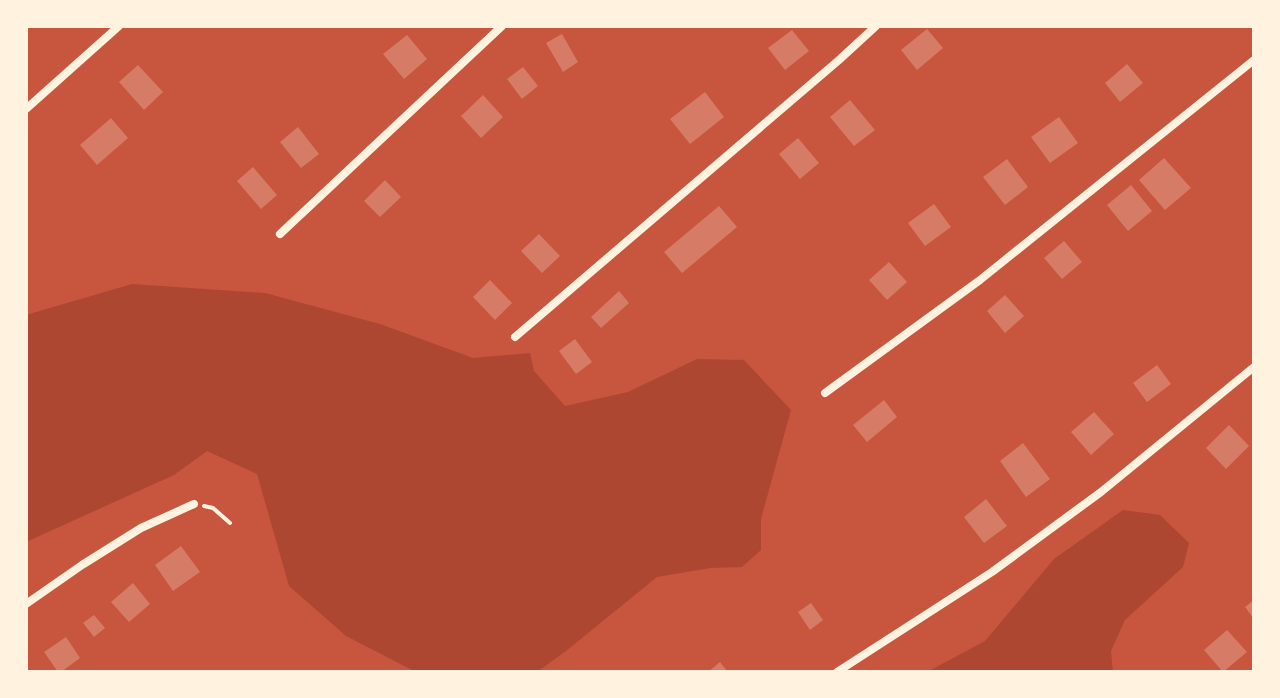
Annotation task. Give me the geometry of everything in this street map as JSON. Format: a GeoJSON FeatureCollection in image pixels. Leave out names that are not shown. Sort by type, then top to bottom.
{"type":"FeatureCollection","features":[{"type":"Feature","properties":{"kind":"street"},"geometry":{"type":"LineString","coordinates":[[26,109],[119,26]]}},
{"type":"Feature","properties":{"kind":"street"},"geometry":{"type":"LineString","coordinates":[[280,234],[502,26]]}},
{"type":"Feature","properties":{"kind":"street"},"geometry":{"type":"LineString","coordinates":[[515,337],[876,26]]}},
{"type":"Feature","properties":{"kind":"street"},"geometry":{"type":"LineString","coordinates":[[825,393],[980,280],[1254,60]]}},
{"type":"Feature","properties":{"kind":"street"},"geometry":{"type":"LineString","coordinates":[[837,672],[992,572],[1101,492],[1254,367]]}},
{"type":"Feature","properties":{"kind":"street"},"geometry":{"type":"LineString","coordinates":[[26,604],[141,528],[194,504]]}},
{"type":"Feature","properties":{"kind":"path"},"geometry":{"type":"LineString","coordinates":[[194,504],[213,508],[230,523]]}},
{"type":"Feature","properties":{"kind":"shaded area"},"geometry":{"type":"Polygon","coordinates":[[[132,284],[265,293],[380,324],[473,358],[530,353],[534,371],[565,406],[628,392],[697,359],[744,360],[791,410],[761,519],[761,550],[742,567],[711,568],[657,577],[537,672],[416,672],[346,636],[289,586],[257,474],[207,451],[174,475],[26,542],[26,315],[132,284]]]}},
{"type":"Feature","properties":{"kind":"shaded area"},"geometry":{"type":"Polygon","coordinates":[[[1123,510],[1160,515],[1189,543],[1183,567],[1125,620],[1111,651],[1113,672],[927,672],[985,641],[1054,559],[1123,510]]]}},
{"type":"Feature","properties":{"kind":"building"},"geometry":{"type":"Polygon","coordinates":[[[927,29],[943,48],[917,70],[901,50],[927,29]]]}},
{"type":"Feature","properties":{"kind":"building"},"geometry":{"type":"Polygon","coordinates":[[[792,30],[809,51],[785,70],[768,48],[792,30]]]}},
{"type":"Feature","properties":{"kind":"building"},"geometry":{"type":"Polygon","coordinates":[[[562,34],[578,62],[563,72],[546,43],[562,34]]]}},
{"type":"Feature","properties":{"kind":"building"},"geometry":{"type":"Polygon","coordinates":[[[407,35],[427,59],[404,79],[383,54],[407,35]]]}},
{"type":"Feature","properties":{"kind":"building"},"geometry":{"type":"Polygon","coordinates":[[[1127,64],[1143,83],[1120,102],[1105,83],[1127,64]]]}},
{"type":"Feature","properties":{"kind":"building"},"geometry":{"type":"Polygon","coordinates":[[[138,65],[163,92],[144,110],[119,82],[138,65]]]}},
{"type":"Feature","properties":{"kind":"building"},"geometry":{"type":"Polygon","coordinates":[[[523,67],[538,86],[522,99],[507,79],[523,67]]]}},
{"type":"Feature","properties":{"kind":"building"},"geometry":{"type":"Polygon","coordinates":[[[705,92],[724,117],[690,144],[670,119],[705,92]]]}},
{"type":"Feature","properties":{"kind":"building"},"geometry":{"type":"Polygon","coordinates":[[[483,95],[503,117],[481,138],[461,116],[483,95]]]}},
{"type":"Feature","properties":{"kind":"building"},"geometry":{"type":"Polygon","coordinates":[[[850,100],[875,130],[854,146],[830,117],[850,100]]]}},
{"type":"Feature","properties":{"kind":"building"},"geometry":{"type":"Polygon","coordinates":[[[1059,117],[1078,143],[1050,163],[1031,137],[1059,117]]]}},
{"type":"Feature","properties":{"kind":"building"},"geometry":{"type":"Polygon","coordinates":[[[111,118],[128,138],[97,165],[80,145],[111,118]]]}},
{"type":"Feature","properties":{"kind":"building"},"geometry":{"type":"Polygon","coordinates":[[[298,127],[319,154],[301,168],[280,142],[298,127]]]}},
{"type":"Feature","properties":{"kind":"building"},"geometry":{"type":"Polygon","coordinates":[[[798,138],[819,163],[800,179],[779,154],[798,138]]]}},
{"type":"Feature","properties":{"kind":"building"},"geometry":{"type":"Polygon","coordinates":[[[1164,158],[1191,188],[1165,210],[1139,180],[1164,158]]]}},
{"type":"Feature","properties":{"kind":"building"},"geometry":{"type":"Polygon","coordinates":[[[1007,159],[1028,187],[1005,205],[983,177],[1007,159]]]}},
{"type":"Feature","properties":{"kind":"building"},"geometry":{"type":"Polygon","coordinates":[[[253,167],[277,195],[261,209],[237,181],[253,167]]]}},
{"type":"Feature","properties":{"kind":"building"},"geometry":{"type":"Polygon","coordinates":[[[385,180],[401,197],[380,217],[364,201],[385,180]]]}},
{"type":"Feature","properties":{"kind":"building"},"geometry":{"type":"Polygon","coordinates":[[[1131,185],[1152,211],[1128,231],[1107,205],[1131,185]]]}},
{"type":"Feature","properties":{"kind":"building"},"geometry":{"type":"Polygon","coordinates":[[[934,204],[951,227],[925,246],[908,223],[934,204]]]}},
{"type":"Feature","properties":{"kind":"building"},"geometry":{"type":"Polygon","coordinates":[[[719,206],[737,227],[682,273],[664,252],[719,206]]]}},
{"type":"Feature","properties":{"kind":"building"},"geometry":{"type":"Polygon","coordinates":[[[539,234],[560,256],[542,273],[521,251],[539,234]]]}},
{"type":"Feature","properties":{"kind":"building"},"geometry":{"type":"Polygon","coordinates":[[[1064,241],[1082,262],[1062,279],[1044,258],[1064,241]]]}},
{"type":"Feature","properties":{"kind":"building"},"geometry":{"type":"Polygon","coordinates":[[[889,262],[907,282],[887,300],[869,280],[889,262]]]}},
{"type":"Feature","properties":{"kind":"building"},"geometry":{"type":"Polygon","coordinates":[[[490,280],[512,303],[495,320],[473,297],[490,280]]]}},
{"type":"Feature","properties":{"kind":"building"},"geometry":{"type":"Polygon","coordinates":[[[619,291],[629,303],[601,328],[591,317],[619,291]]]}},
{"type":"Feature","properties":{"kind":"building"},"geometry":{"type":"Polygon","coordinates":[[[1005,295],[1024,316],[1005,333],[987,311],[1005,295]]]}},
{"type":"Feature","properties":{"kind":"building"},"geometry":{"type":"Polygon","coordinates":[[[575,339],[592,362],[576,374],[559,351],[575,339]]]}},
{"type":"Feature","properties":{"kind":"building"},"geometry":{"type":"Polygon","coordinates":[[[1157,365],[1171,384],[1147,402],[1133,383],[1157,365]]]}},
{"type":"Feature","properties":{"kind":"building"},"geometry":{"type":"Polygon","coordinates":[[[884,400],[897,417],[867,442],[853,425],[884,400]]]}},
{"type":"Feature","properties":{"kind":"building"},"geometry":{"type":"Polygon","coordinates":[[[1094,412],[1114,434],[1091,455],[1071,432],[1094,412]]]}},
{"type":"Feature","properties":{"kind":"building"},"geometry":{"type":"Polygon","coordinates":[[[1229,425],[1249,446],[1226,469],[1206,448],[1229,425]]]}},
{"type":"Feature","properties":{"kind":"building"},"geometry":{"type":"Polygon","coordinates":[[[1023,443],[1050,479],[1026,497],[1000,461],[1023,443]]]}},
{"type":"Feature","properties":{"kind":"building"},"geometry":{"type":"Polygon","coordinates":[[[986,499],[1007,526],[984,543],[964,517],[986,499]]]}},
{"type":"Feature","properties":{"kind":"building"},"geometry":{"type":"Polygon","coordinates":[[[181,546],[200,572],[173,591],[155,565],[181,546]]]}},
{"type":"Feature","properties":{"kind":"building"},"geometry":{"type":"Polygon","coordinates":[[[133,583],[150,604],[129,622],[111,602],[133,583]]]}},
{"type":"Feature","properties":{"kind":"building"},"geometry":{"type":"Polygon","coordinates":[[[1254,600],[1254,619],[1245,607],[1254,600]]]}},
{"type":"Feature","properties":{"kind":"building"},"geometry":{"type":"Polygon","coordinates":[[[811,603],[823,620],[810,630],[798,612],[811,603]]]}},
{"type":"Feature","properties":{"kind":"building"},"geometry":{"type":"Polygon","coordinates":[[[94,615],[105,628],[94,637],[83,623],[94,615]]]}},
{"type":"Feature","properties":{"kind":"building"},"geometry":{"type":"Polygon","coordinates":[[[1227,630],[1247,652],[1223,672],[1204,650],[1227,630]]]}},
{"type":"Feature","properties":{"kind":"building"},"geometry":{"type":"Polygon","coordinates":[[[66,637],[80,658],[58,672],[44,652],[66,637]]]}},
{"type":"Feature","properties":{"kind":"building"},"geometry":{"type":"Polygon","coordinates":[[[720,662],[728,672],[708,672],[720,662]]]}}]}
